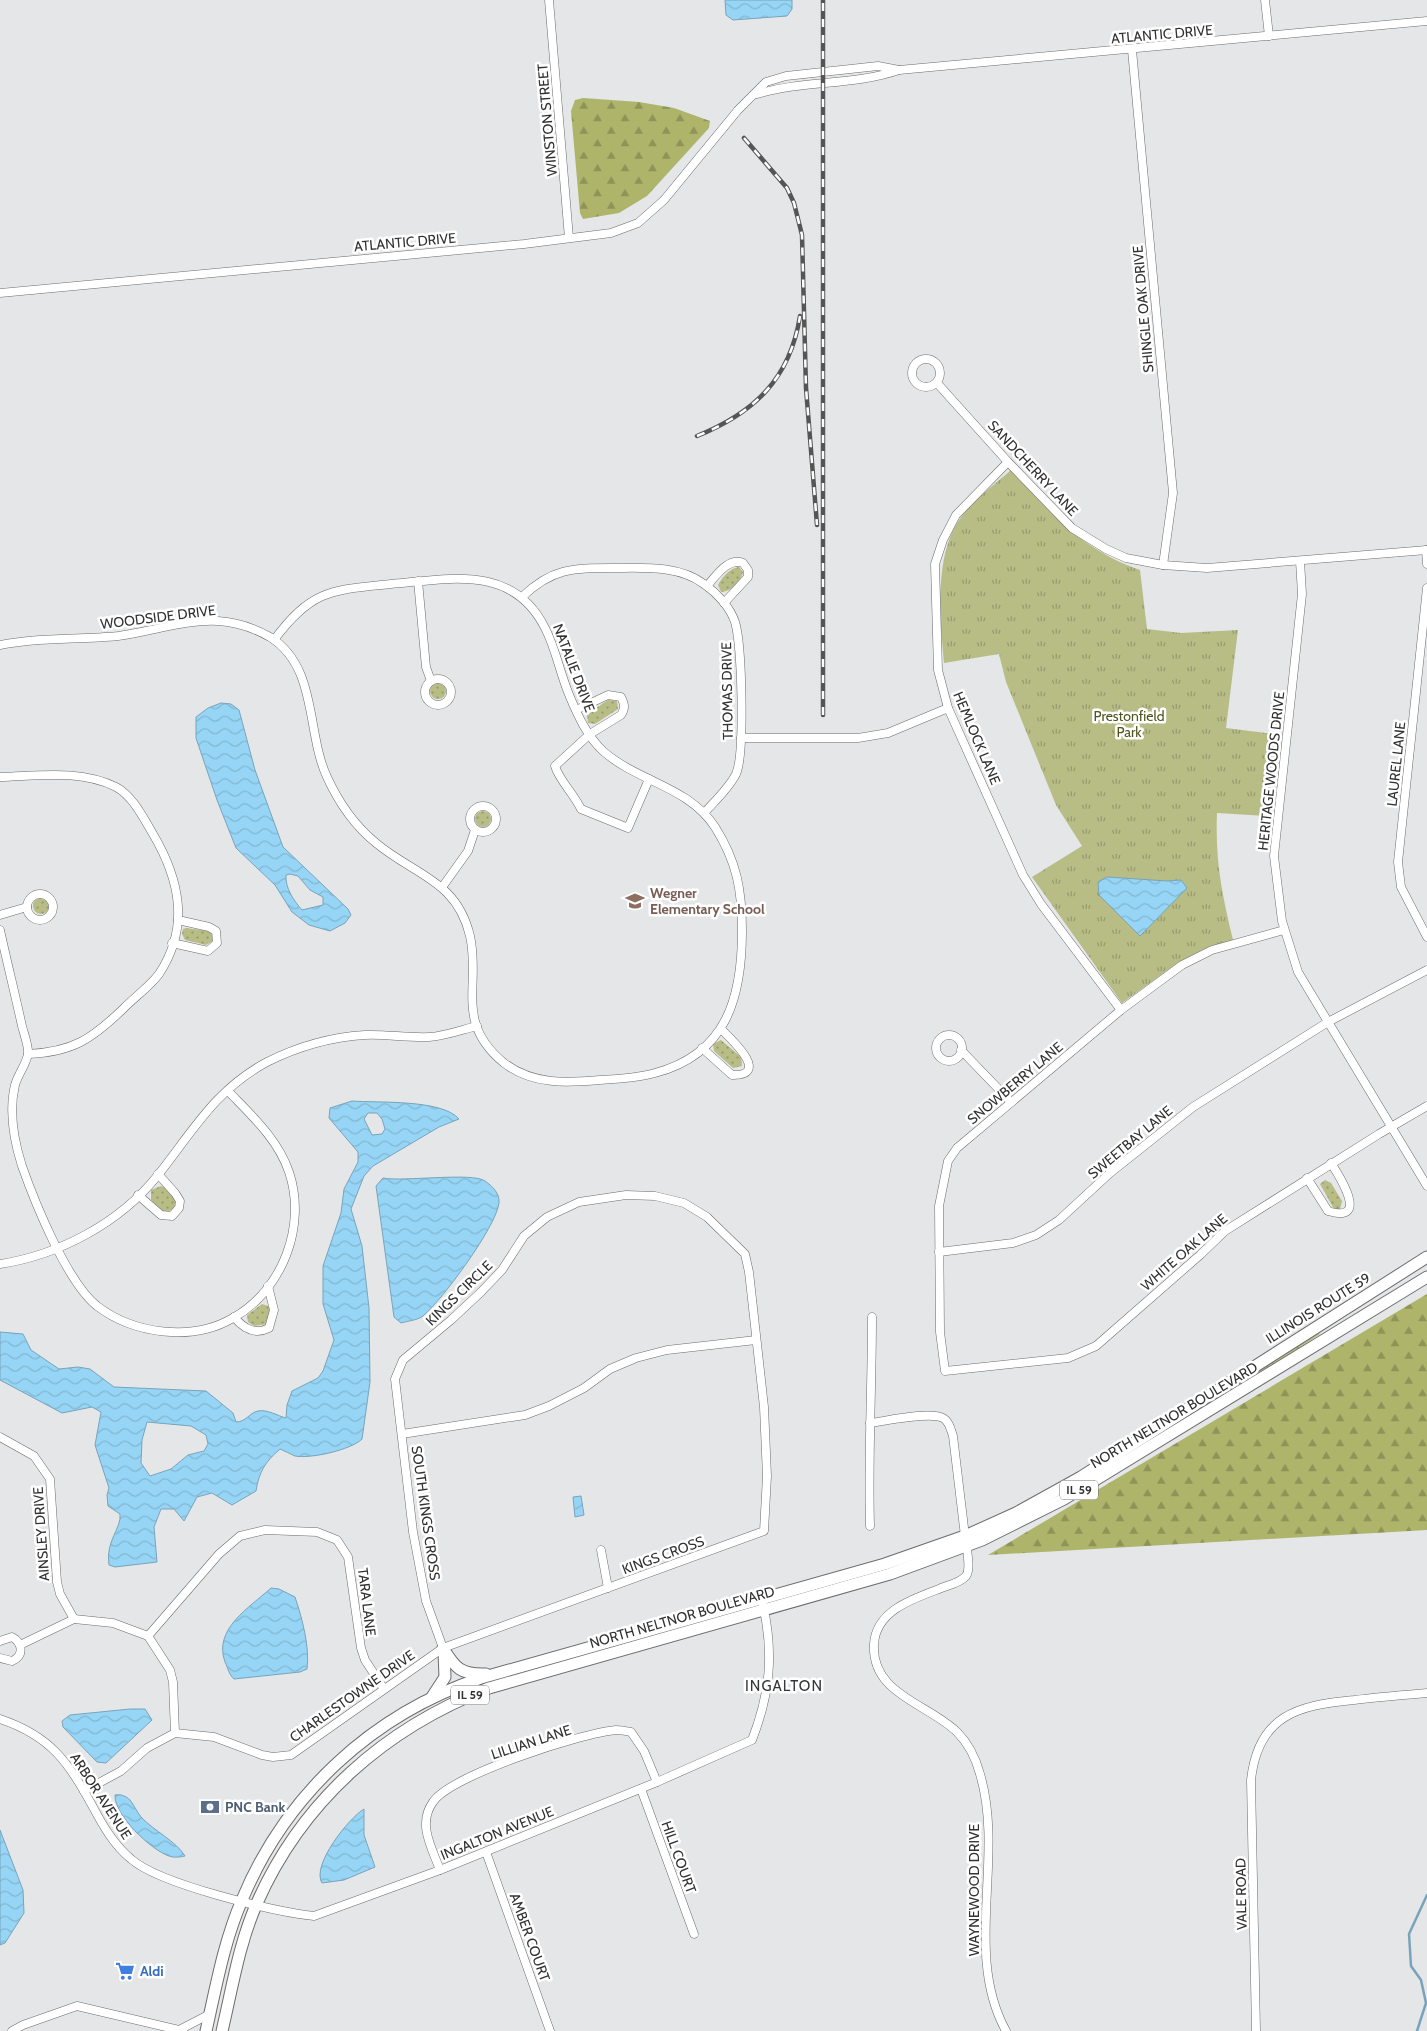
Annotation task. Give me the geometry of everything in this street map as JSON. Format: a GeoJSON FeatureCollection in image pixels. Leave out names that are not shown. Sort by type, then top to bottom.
{"type":"FeatureCollection","features":[{"type":"Feature","properties":{"kind":"main road","name":"ILLINOIS ROUTE 59"},"geometry":{"type":"LineString","coordinates":[[1201,1400],[1427,1257]]}},
{"type":"Feature","properties":{"kind":"main road","name":"NORTH NELTNOR BOULEVARD"},"geometry":{"type":"LineString","coordinates":[[206,2031],[224,1954],[241,1900],[270,1845],[298,1805],[323,1776],[367,1736],[430,1698],[455,1687],[503,1672],[793,1596],[855,1578],[1014,1526],[1064,1499],[1427,1278]]}},
{"type":"Feature","properties":{"kind":"main road","name":"NORTH NELTNOR BOULEVARD"},"geometry":{"type":"LineString","coordinates":[[966,1541],[1081,1477],[1201,1400]]}},
{"type":"Feature","properties":{"kind":"main road","name":"NORTH NELTNOR BOULEVARD"},"geometry":{"type":"LineString","coordinates":[[222,2031],[240,1954],[256,1904],[279,1860],[318,1804],[364,1759],[426,1716],[469,1696],[512,1680],[763,1604]]}},
{"type":"Feature","properties":{"kind":"main road"},"geometry":{"type":"LineString","coordinates":[[443,1648],[456,1668],[463,1672],[483,1674],[503,1672]]}},
{"type":"Feature","properties":{"kind":"main road"},"geometry":{"type":"LineString","coordinates":[[430,1698],[436,1693],[445,1677],[446,1663],[443,1648]]}},
{"type":"Feature","properties":{"kind":"street","name":"WINSTON STREET"},"geometry":{"type":"LineString","coordinates":[[548,0],[569,238]]}},
{"type":"Feature","properties":{"kind":"street"},"geometry":{"type":"LineString","coordinates":[[1265,0],[1269,36]]}},
{"type":"Feature","properties":{"kind":"street","name":"ATLANTIC DRIVE"},"geometry":{"type":"LineString","coordinates":[[0,293],[611,233],[638,223],[664,200],[738,110],[755,95],[782,87],[880,76],[899,70],[1132,50],[1427,21]]}},
{"type":"Feature","properties":{"kind":"street","name":"SHINGLE OAK DRIVE"},"geometry":{"type":"LineString","coordinates":[[1132,50],[1173,493],[1163,565]]}},
{"type":"Feature","properties":{"kind":"street","name":"SANDCHERRY LANE"},"geometry":{"type":"LineString","coordinates":[[937,382],[1008,462],[1056,512],[1088,539],[1126,558],[1163,565],[1207,568],[1426,550]]}},
{"type":"Feature","properties":{"kind":"street","name":"HEMLOCK LANE"},"geometry":{"type":"LineString","coordinates":[[1008,462],[956,514],[947,528],[935,564],[938,670],[948,708],[1023,875],[1040,904],[1121,1010]]}},
{"type":"Feature","properties":{"kind":"street"},"geometry":{"type":"LineString","coordinates":[[1426,550],[1427,564]]}},
{"type":"Feature","properties":{"kind":"street","name":"HERITAGE WOODS DRIVE"},"geometry":{"type":"LineString","coordinates":[[1300,561],[1302,594],[1274,856],[1284,930],[1298,972],[1427,1186]]}},
{"type":"Feature","properties":{"kind":"street"},"geometry":{"type":"LineString","coordinates":[[707,586],[729,564],[734,562],[744,563],[748,570],[747,580],[724,603]]}},
{"type":"Feature","properties":{"kind":"street","name":"THOMAS DRIVE"},"geometry":{"type":"LineString","coordinates":[[522,597],[534,586],[551,575],[577,568],[666,569],[690,576],[707,586],[724,603],[734,620],[739,640],[740,760],[736,774],[705,812]]}},
{"type":"Feature","properties":{"kind":"street","name":"NATALIE DRIVE"},"geometry":{"type":"LineString","coordinates":[[274,640],[305,604],[323,594],[344,588],[476,578],[497,584],[522,597],[546,630],[576,710],[602,750],[629,770],[674,790],[705,812]]}},
{"type":"Feature","properties":{"kind":"street"},"geometry":{"type":"LineString","coordinates":[[418,582],[426,667],[431,681]]}},
{"type":"Feature","properties":{"kind":"street","name":"LAUREL LANE"},"geometry":{"type":"LineString","coordinates":[[1427,588],[1398,862],[1401,887],[1427,936]]}},
{"type":"Feature","properties":{"kind":"street","name":"WOODSIDE DRIVE"},"geometry":{"type":"LineString","coordinates":[[0,645],[42,639],[122,635],[210,621],[245,626],[274,640],[296,666],[305,684],[319,758],[344,808],[376,843],[443,886],[462,913],[470,935],[472,956],[471,999],[477,1026],[488,1046],[506,1064],[532,1077],[564,1084],[649,1075],[673,1067],[702,1048],[721,1029],[733,1005],[740,980],[740,892],[734,862],[705,812]]}},
{"type":"Feature","properties":{"kind":"street"},"geometry":{"type":"LineString","coordinates":[[576,710],[608,695],[621,696],[624,710],[621,715],[590,734],[555,766],[557,772],[574,793],[581,809],[628,828],[649,779]]}},
{"type":"Feature","properties":{"kind":"street"},"geometry":{"type":"LineString","coordinates":[[741,738],[858,738],[888,733],[948,708]]}},
{"type":"Feature","properties":{"kind":"street"},"geometry":{"type":"LineString","coordinates":[[0,777],[71,775],[118,788],[140,812],[168,861],[177,893],[178,920],[172,943],[158,974],[97,1033],[77,1046],[64,1050],[28,1054]]}},
{"type":"Feature","properties":{"kind":"street"},"geometry":{"type":"LineString","coordinates":[[443,886],[468,851],[475,830]]}},
{"type":"Feature","properties":{"kind":"street"},"geometry":{"type":"LineString","coordinates":[[0,915],[27,907]]}},
{"type":"Feature","properties":{"kind":"street"},"geometry":{"type":"LineString","coordinates":[[172,943],[208,951],[217,943],[216,931],[209,927],[178,920]]}},
{"type":"Feature","properties":{"kind":"street"},"geometry":{"type":"LineString","coordinates":[[0,930],[28,1054],[15,1085],[13,1097],[16,1140],[30,1186],[72,1277],[97,1305],[125,1322],[149,1330],[183,1332],[213,1325],[234,1317],[254,1303],[268,1286],[285,1258],[292,1237],[295,1216],[292,1182],[274,1142],[228,1090]]}},
{"type":"Feature","properties":{"kind":"street","name":"SNOWBERRY LANE"},"geometry":{"type":"LineString","coordinates":[[945,1371],[940,1332],[939,1206],[948,1161],[957,1148],[1121,1010],[1182,965],[1212,950],[1284,930]]}},
{"type":"Feature","properties":{"kind":"street","name":"SWEETBAY LANE"},"geometry":{"type":"LineString","coordinates":[[940,1252],[1013,1243],[1048,1228],[1110,1173],[1193,1106],[1328,1022],[1427,970]]}},
{"type":"Feature","properties":{"kind":"street"},"geometry":{"type":"LineString","coordinates":[[0,1264],[26,1259],[58,1248],[96,1228],[138,1195],[158,1174],[188,1132],[228,1090],[267,1063],[321,1042],[364,1035],[436,1036],[477,1026]]}},
{"type":"Feature","properties":{"kind":"street"},"geometry":{"type":"LineString","coordinates":[[702,1048],[732,1075],[740,1075],[746,1071],[749,1062],[746,1054],[721,1029]]}},
{"type":"Feature","properties":{"kind":"street"},"geometry":{"type":"LineString","coordinates":[[961,1050],[1011,1102]]}},
{"type":"Feature","properties":{"kind":"street","name":"WHITE OAK LANE"},"geometry":{"type":"LineString","coordinates":[[945,1371],[1068,1358],[1096,1346],[1225,1231],[1331,1163],[1427,1106]]}},
{"type":"Feature","properties":{"kind":"street"},"geometry":{"type":"LineString","coordinates":[[1307,1178],[1328,1211],[1342,1212],[1348,1209],[1351,1203],[1349,1193],[1331,1163]]}},
{"type":"Feature","properties":{"kind":"street"},"geometry":{"type":"LineString","coordinates":[[138,1195],[161,1215],[172,1216],[176,1213],[180,1201],[158,1174]]}},
{"type":"Feature","properties":{"kind":"street","name":"KINGS CIRCLE"},"geometry":{"type":"LineString","coordinates":[[395,1379],[403,1360],[481,1292],[502,1270],[524,1236],[547,1217],[579,1202],[626,1195],[655,1196],[684,1203],[707,1217],[745,1254],[749,1272],[764,1412]]}},
{"type":"Feature","properties":{"kind":"street"},"geometry":{"type":"LineString","coordinates":[[234,1317],[239,1323],[254,1331],[262,1331],[269,1328],[274,1310],[268,1286]]}},
{"type":"Feature","properties":{"kind":"street"},"geometry":{"type":"LineString","coordinates":[[870,1526],[868,1446],[872,1317]]}},
{"type":"Feature","properties":{"kind":"street"},"geometry":{"type":"LineString","coordinates":[[402,1434],[524,1415],[549,1406],[584,1388],[610,1369],[636,1358],[667,1350],[756,1340]]}},
{"type":"Feature","properties":{"kind":"street","name":"SOUTH KINGS CROSS"},"geometry":{"type":"LineString","coordinates":[[395,1379],[414,1532],[426,1601],[443,1648]]}},
{"type":"Feature","properties":{"kind":"street","name":"KINGS CROSS"},"geometry":{"type":"LineString","coordinates":[[443,1648],[764,1531],[767,1476],[764,1412]]}},
{"type":"Feature","properties":{"kind":"street","name":"WAYNEWOOD DRIVE"},"geometry":{"type":"LineString","coordinates":[[870,1423],[929,1416],[943,1418],[953,1436],[969,1570],[966,1576],[956,1583],[939,1588],[892,1611],[878,1626],[875,1635],[874,1653],[878,1670],[889,1686],[938,1717],[957,1732],[968,1747],[980,1772],[990,1840],[988,1973],[997,2012],[1006,2031]]}},
{"type":"Feature","properties":{"kind":"street","name":"AINSLEY DRIVE"},"geometry":{"type":"LineString","coordinates":[[0,1437],[34,1456],[50,1479],[57,1582],[60,1594],[74,1619]]}},
{"type":"Feature","properties":{"kind":"street","name":"TARA LANE"},"geometry":{"type":"LineString","coordinates":[[148,1636],[219,1554],[240,1536],[265,1530],[317,1532],[337,1540],[348,1557],[361,1648],[366,1660],[384,1689]]}},
{"type":"Feature","properties":{"kind":"street"},"geometry":{"type":"LineString","coordinates":[[601,1550],[608,1588]]}},
{"type":"Feature","properties":{"kind":"street","name":"INGALTON AVENUE"},"geometry":{"type":"LineString","coordinates":[[241,1900],[314,1916],[486,1852],[641,1789],[752,1740],[762,1715],[768,1686],[768,1627],[763,1604]]}},
{"type":"Feature","properties":{"kind":"street"},"geometry":{"type":"LineString","coordinates":[[20,1645],[74,1619],[113,1623],[148,1636],[170,1670],[173,1682],[175,1733],[148,1748],[121,1771],[84,1791]]}},
{"type":"Feature","properties":{"kind":"street"},"geometry":{"type":"LineString","coordinates":[[0,1641],[12,1637],[20,1645],[21,1653],[16,1660],[8,1662],[0,1658]]}},
{"type":"Feature","properties":{"kind":"street","name":"CHARLESTOWNE DRIVE"},"geometry":{"type":"LineString","coordinates":[[175,1733],[214,1737],[262,1755],[273,1757],[291,1755],[443,1648]]}},
{"type":"Feature","properties":{"kind":"street","name":"VALE ROAD"},"geometry":{"type":"LineString","coordinates":[[1256,2031],[1251,1780],[1254,1757],[1267,1732],[1281,1718],[1297,1709],[1328,1702],[1427,1693]]}},
{"type":"Feature","properties":{"kind":"street","name":"ARBOR AVENUE"},"geometry":{"type":"LineString","coordinates":[[0,1719],[39,1736],[69,1766],[105,1828],[131,1860],[165,1878],[241,1900]]}},
{"type":"Feature","properties":{"kind":"street","name":"LILLIAN LANE"},"geometry":{"type":"LineString","coordinates":[[440,1870],[425,1825],[433,1801],[449,1789],[499,1764],[544,1749],[616,1730],[631,1732],[644,1750],[657,1782]]}},
{"type":"Feature","properties":{"kind":"street","name":"HILL COURT"},"geometry":{"type":"LineString","coordinates":[[641,1789],[694,1934]]}},
{"type":"Feature","properties":{"kind":"street","name":"AMBER COURT"},"geometry":{"type":"LineString","coordinates":[[486,1852],[550,2031]]}},
{"type":"Feature","properties":{"kind":"street"},"geometry":{"type":"LineString","coordinates":[[12,2031],[23,2025],[78,2006],[182,2030],[210,2014]]}},
{"type":"Feature","properties":{"kind":"green space"},"geometry":{"type":"Polygon","coordinates":[[[583,98],[639,102],[674,108],[710,121],[709,128],[647,196],[619,213],[583,219],[580,213],[571,111],[575,100],[583,98]]]}},
{"type":"Feature","properties":{"kind":"green space","name":"Prestonfield Park"},"geometry":{"type":"Polygon","coordinates":[[[1011,470],[1054,515],[1084,541],[1119,562],[1140,570],[1147,629],[1181,633],[1238,630],[1226,728],[1274,734],[1266,816],[1217,813],[1217,847],[1220,877],[1233,940],[1204,949],[1179,962],[1122,1003],[1032,877],[1082,846],[1056,805],[1006,682],[999,654],[944,663],[940,609],[942,570],[951,535],[959,520],[970,506],[1011,470]]]}},
{"type":"Feature","properties":{"kind":"green space"},"geometry":{"type":"Polygon","coordinates":[[[739,567],[743,572],[738,583],[721,592],[718,585],[722,579],[729,571],[739,567]]]}},
{"type":"Feature","properties":{"kind":"green space"},"geometry":{"type":"Polygon","coordinates":[[[438,683],[444,685],[446,691],[444,697],[438,699],[432,697],[430,691],[432,685],[438,683]]]}},
{"type":"Feature","properties":{"kind":"green space"},"geometry":{"type":"Polygon","coordinates":[[[608,700],[617,701],[618,709],[595,724],[588,723],[587,714],[608,700]]]}},
{"type":"Feature","properties":{"kind":"green space"},"geometry":{"type":"Polygon","coordinates":[[[483,811],[489,813],[491,819],[489,825],[483,827],[477,825],[475,819],[477,813],[483,811]]]}},
{"type":"Feature","properties":{"kind":"green space"},"geometry":{"type":"Polygon","coordinates":[[[41,898],[47,900],[49,906],[47,912],[41,914],[35,912],[33,906],[35,900],[41,898]]]}},
{"type":"Feature","properties":{"kind":"green space"},"geometry":{"type":"Polygon","coordinates":[[[183,929],[209,931],[213,936],[213,941],[206,945],[185,940],[182,934],[183,929]]]}},
{"type":"Feature","properties":{"kind":"green space"},"geometry":{"type":"Polygon","coordinates":[[[721,1040],[741,1057],[742,1066],[733,1068],[714,1051],[713,1044],[721,1040]]]}},
{"type":"Feature","properties":{"kind":"green space"},"geometry":{"type":"Polygon","coordinates":[[[1325,1180],[1331,1183],[1342,1201],[1340,1209],[1334,1209],[1320,1184],[1325,1180]]]}},
{"type":"Feature","properties":{"kind":"green space"},"geometry":{"type":"Polygon","coordinates":[[[161,1186],[169,1191],[174,1199],[176,1204],[173,1210],[164,1212],[151,1200],[151,1190],[161,1186]]]}},
{"type":"Feature","properties":{"kind":"green space"},"geometry":{"type":"Polygon","coordinates":[[[1427,1294],[1427,1530],[988,1555],[1427,1294]]]}},
{"type":"Feature","properties":{"kind":"green space"},"geometry":{"type":"Polygon","coordinates":[[[262,1304],[268,1306],[271,1311],[266,1324],[254,1326],[248,1322],[247,1315],[262,1304]]]}},
{"type":"Feature","properties":{"kind":"green space"},"geometry":{"type":"Polygon","coordinates":[[[1318,1332],[1320,1334],[1282,1360],[1207,1406],[1206,1404],[1318,1332]]]}},
{"type":"Feature","properties":{"kind":"water"},"geometry":{"type":"Polygon","coordinates":[[[725,0],[792,0],[792,9],[787,16],[733,20],[726,15],[725,0]]]}},
{"type":"Feature","properties":{"kind":"water"},"geometry":{"type":"Polygon","coordinates":[[[221,703],[231,704],[239,710],[255,770],[283,847],[348,909],[351,915],[345,923],[330,931],[309,925],[292,912],[275,885],[236,848],[196,738],[196,717],[208,708],[221,703]],[[286,875],[286,880],[291,894],[302,910],[323,905],[323,897],[310,890],[298,876],[286,875]]]}},
{"type":"Feature","properties":{"kind":"water"},"geometry":{"type":"Polygon","coordinates":[[[1107,877],[1167,881],[1181,880],[1187,888],[1140,936],[1099,895],[1098,882],[1107,877]]]}},
{"type":"Feature","properties":{"kind":"water"},"geometry":{"type":"Polygon","coordinates":[[[352,1101],[409,1103],[439,1108],[459,1119],[439,1127],[373,1166],[364,1176],[351,1209],[362,1246],[369,1308],[370,1382],[362,1439],[349,1447],[330,1453],[302,1457],[280,1449],[270,1458],[264,1468],[256,1491],[232,1505],[212,1493],[197,1497],[184,1521],[174,1509],[161,1509],[154,1527],[157,1562],[115,1567],[109,1565],[109,1549],[119,1524],[120,1514],[108,1506],[107,1495],[109,1488],[95,1445],[101,1412],[92,1407],[62,1413],[0,1380],[0,1332],[23,1334],[31,1350],[59,1369],[78,1367],[90,1369],[114,1387],[206,1391],[233,1413],[236,1422],[242,1421],[255,1412],[261,1411],[286,1418],[287,1405],[292,1391],[318,1378],[323,1371],[334,1340],[323,1304],[323,1266],[341,1213],[344,1189],[358,1162],[358,1152],[329,1118],[330,1108],[352,1101]],[[368,1113],[364,1119],[372,1135],[382,1134],[385,1129],[382,1119],[377,1113],[368,1113]],[[147,1422],[142,1440],[141,1463],[150,1476],[171,1469],[188,1455],[204,1451],[208,1444],[206,1435],[191,1426],[147,1422]]]}},
{"type":"Feature","properties":{"kind":"water"},"geometry":{"type":"Polygon","coordinates":[[[383,1178],[478,1178],[493,1188],[499,1199],[496,1214],[489,1228],[443,1295],[423,1316],[401,1323],[394,1317],[376,1186],[383,1178]]]}},
{"type":"Feature","properties":{"kind":"water"},"geometry":{"type":"Polygon","coordinates":[[[581,1496],[584,1515],[575,1517],[573,1497],[581,1496]]]}},
{"type":"Feature","properties":{"kind":"water"},"geometry":{"type":"Polygon","coordinates":[[[271,1588],[279,1589],[295,1597],[303,1623],[308,1660],[307,1669],[300,1672],[234,1679],[225,1662],[223,1650],[224,1639],[228,1629],[235,1620],[271,1588]]]}},
{"type":"Feature","properties":{"kind":"water"},"geometry":{"type":"Polygon","coordinates":[[[145,1709],[152,1720],[106,1763],[97,1762],[63,1727],[62,1721],[70,1715],[145,1709]]]}},
{"type":"Feature","properties":{"kind":"water"},"geometry":{"type":"Polygon","coordinates":[[[115,1795],[125,1796],[141,1817],[176,1846],[185,1856],[169,1856],[153,1847],[127,1822],[116,1803],[115,1795]]]}},
{"type":"Feature","properties":{"kind":"water"},"geometry":{"type":"Polygon","coordinates":[[[364,1809],[364,1835],[375,1867],[344,1880],[322,1883],[320,1875],[326,1854],[341,1832],[364,1809]]]}},
{"type":"Feature","properties":{"kind":"water"},"geometry":{"type":"Polygon","coordinates":[[[0,1830],[23,1890],[24,1913],[5,1943],[0,1945],[0,1830]]]}},
{"type":"Feature","properties":{"kind":"waterway"},"geometry":{"type":"LineString","coordinates":[[1417,2031],[1426,2003],[1421,1980],[1411,1966],[1409,1934],[1427,1895]]}},
{"type":"Feature","properties":{"kind":"railway"},"geometry":{"type":"LineString","coordinates":[[823,0],[823,715]]}},
{"type":"Feature","properties":{"kind":"railway"},"geometry":{"type":"LineString","coordinates":[[744,138],[787,188],[794,203],[802,235],[806,388],[817,525]]}},
{"type":"Feature","properties":{"kind":"railway"},"geometry":{"type":"LineString","coordinates":[[697,436],[736,416],[752,405],[766,391],[778,376],[788,358],[800,316]]}},
{"type":"Feature","properties":{"kind":"place","name":"Wegner Elementary School"},"geometry":{"type":"Point","coordinates":[635,901]}},
{"type":"Feature","properties":{"kind":"place","name":"PNC Bank"},"geometry":{"type":"Point","coordinates":[210,1807]}},
{"type":"Feature","properties":{"kind":"place","name":"Aldi"},"geometry":{"type":"Point","coordinates":[125,1971]}},
{"type":"Feature","properties":{"kind":"district","name":"INGALTON"},"geometry":{"type":"Point","coordinates":[784,1686]}}]}
